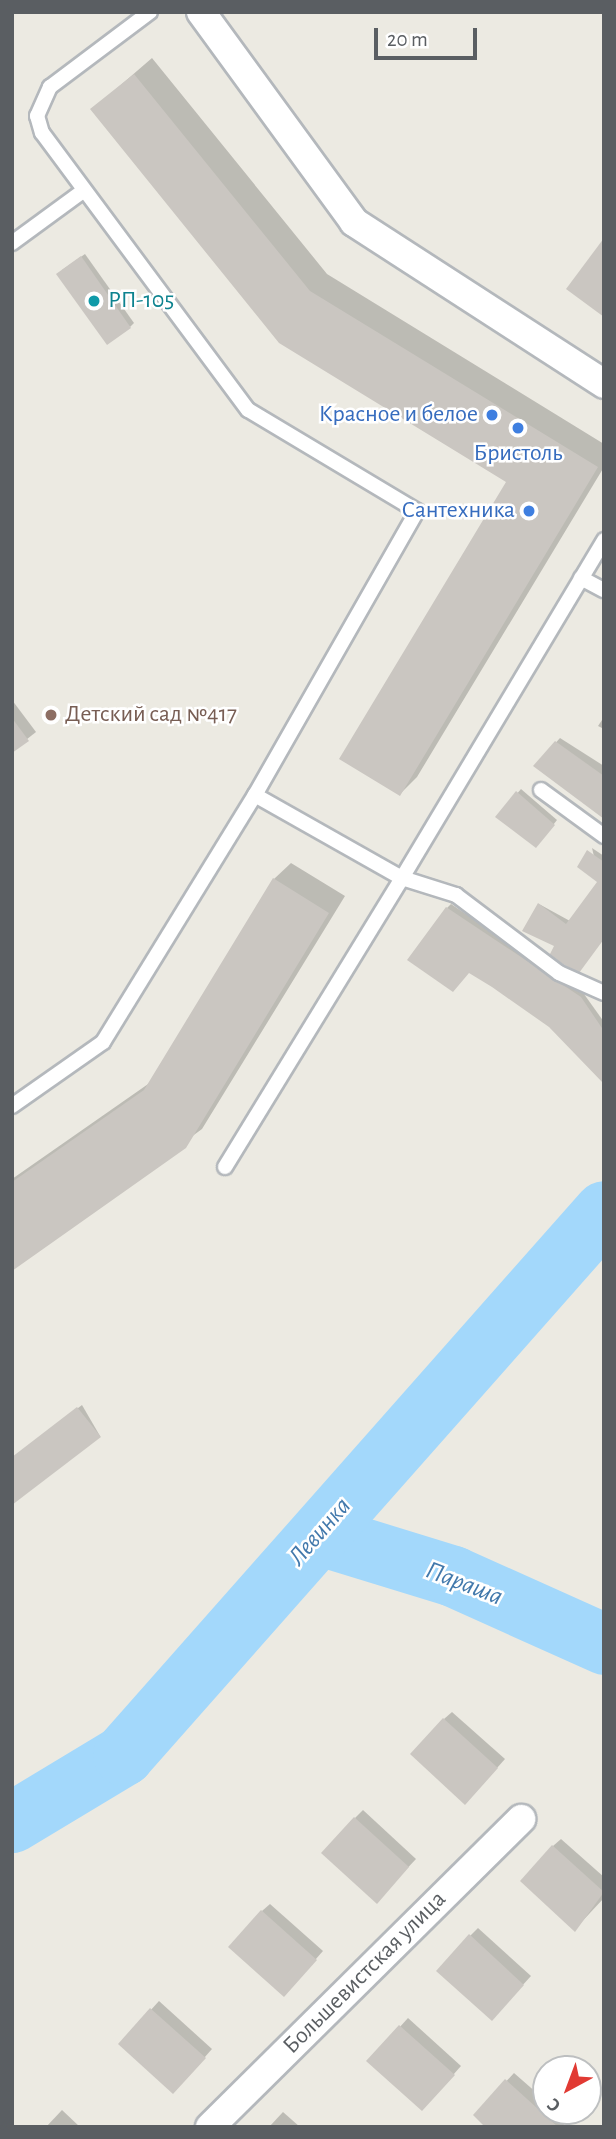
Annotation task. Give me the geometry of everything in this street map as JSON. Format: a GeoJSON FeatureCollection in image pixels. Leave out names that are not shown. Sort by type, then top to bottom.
{"type":"FeatureCollection","features":[{"type":"Feature","properties":{"kind":"street"},"geometry":{"type":"LineString","coordinates":[[201,12],[354,222],[604,384]]}},
{"type":"Feature","properties":{"kind":"street","name":"Большевистская улица"},"geometry":{"type":"LineString","coordinates":[[210,2127],[521,1819]]}},
{"type":"Feature","properties":{"kind":"lane"},"geometry":{"type":"LineString","coordinates":[[12,1106],[103,1042],[255,795],[417,511],[248,410],[42,133],[40,100],[150,12]]}},
{"type":"Feature","properties":{"kind":"lane"},"geometry":{"type":"LineString","coordinates":[[12,243],[83,191]]}},
{"type":"Feature","properties":{"kind":"lane"},"geometry":{"type":"LineString","coordinates":[[225,1167],[604,540]]}},
{"type":"Feature","properties":{"kind":"lane"},"geometry":{"type":"LineString","coordinates":[[581,578],[604,590]]}},
{"type":"Feature","properties":{"kind":"lane"},"geometry":{"type":"LineString","coordinates":[[541,790],[604,836]]}},
{"type":"Feature","properties":{"kind":"lane"},"geometry":{"type":"LineString","coordinates":[[255,795],[402,878],[456,895],[559,973],[604,993]]}},
{"type":"Feature","properties":{"kind":"building"},"geometry":{"type":"Polygon","coordinates":[[[134,74],[310,291],[598,467],[400,796],[339,759],[506,482],[279,343],[90,109],[134,74]]]}},
{"type":"Feature","properties":{"kind":"building"},"geometry":{"type":"Polygon","coordinates":[[[604,238],[604,317],[566,289],[604,238]]]}},
{"type":"Feature","properties":{"kind":"building","name":"РП-105"},"geometry":{"type":"Polygon","coordinates":[[[81,256],[131,328],[107,345],[56,274],[81,256]]]}},
{"type":"Feature","properties":{"kind":"building"},"geometry":{"type":"Polygon","coordinates":[[[12,718],[29,741],[12,753],[12,718]]]}},
{"type":"Feature","properties":{"kind":"building"},"geometry":{"type":"Polygon","coordinates":[[[555,741],[604,776],[604,819],[533,766],[555,741]]]}},
{"type":"Feature","properties":{"kind":"building"},"geometry":{"type":"Polygon","coordinates":[[[516,791],[555,825],[536,848],[495,817],[516,791]]]}},
{"type":"Feature","properties":{"kind":"building"},"geometry":{"type":"Polygon","coordinates":[[[587,850],[604,862],[604,939],[579,973],[549,956],[554,946],[522,931],[538,903],[566,924],[597,882],[577,867],[587,850]]]}},
{"type":"Feature","properties":{"kind":"building"},"geometry":{"type":"Polygon","coordinates":[[[273,878],[329,913],[186,1148],[12,1271],[12,1182],[144,1090],[273,878]]]}},
{"type":"Feature","properties":{"kind":"building"},"geometry":{"type":"Polygon","coordinates":[[[446,907],[581,997],[604,1031],[604,1084],[549,1027],[492,987],[469,973],[453,992],[407,960],[446,907]]]}},
{"type":"Feature","properties":{"kind":"building"},"geometry":{"type":"Polygon","coordinates":[[[77,1407],[101,1437],[12,1505],[12,1457],[77,1407]]]}},
{"type":"Feature","properties":{"kind":"building"},"geometry":{"type":"Polygon","coordinates":[[[443,1718],[498,1768],[465,1805],[410,1754],[443,1718]]]}},
{"type":"Feature","properties":{"kind":"building"},"geometry":{"type":"Polygon","coordinates":[[[354,1817],[409,1867],[377,1904],[321,1853],[354,1817]]]}},
{"type":"Feature","properties":{"kind":"building"},"geometry":{"type":"Polygon","coordinates":[[[552,1845],[604,1892],[575,1932],[520,1881],[552,1845]]]}},
{"type":"Feature","properties":{"kind":"building"},"geometry":{"type":"Polygon","coordinates":[[[261,1910],[317,1960],[284,1997],[228,1947],[261,1910]]]}},
{"type":"Feature","properties":{"kind":"building"},"geometry":{"type":"Polygon","coordinates":[[[469,1934],[524,1985],[492,2021],[436,1971],[469,1934]]]}},
{"type":"Feature","properties":{"kind":"building"},"geometry":{"type":"Polygon","coordinates":[[[150,2008],[206,2058],[173,2094],[118,2044],[150,2008]]]}},
{"type":"Feature","properties":{"kind":"building"},"geometry":{"type":"Polygon","coordinates":[[[399,2025],[455,2075],[422,2111],[366,2061],[399,2025]]]}},
{"type":"Feature","properties":{"kind":"building"},"geometry":{"type":"Polygon","coordinates":[[[505,2079],[532,2103],[532,2125],[558,2127],[485,2127],[473,2115],[505,2079]]]}},
{"type":"Feature","properties":{"kind":"waterway","name":"Левинка"},"geometry":{"type":"LineString","coordinates":[[12,1822],[123,1755],[604,1211]]}},
{"type":"Feature","properties":{"kind":"waterway","name":"Параша"},"geometry":{"type":"LineString","coordinates":[[320,1535],[453,1576],[604,1644]]}},
{"type":"Feature","properties":{"kind":"place","name":"РП-105"},"geometry":{"type":"Point","coordinates":[94,301]}},
{"type":"Feature","properties":{"kind":"place","name":"Красное и белое"},"geometry":{"type":"Point","coordinates":[492,415]}},
{"type":"Feature","properties":{"kind":"place","name":"Бристоль"},"geometry":{"type":"Point","coordinates":[518,428]}},
{"type":"Feature","properties":{"kind":"place","name":"Сантехника"},"geometry":{"type":"Point","coordinates":[529,511]}},
{"type":"Feature","properties":{"kind":"place","name":"Детский сад №417"},"geometry":{"type":"Point","coordinates":[51,715]}}]}
